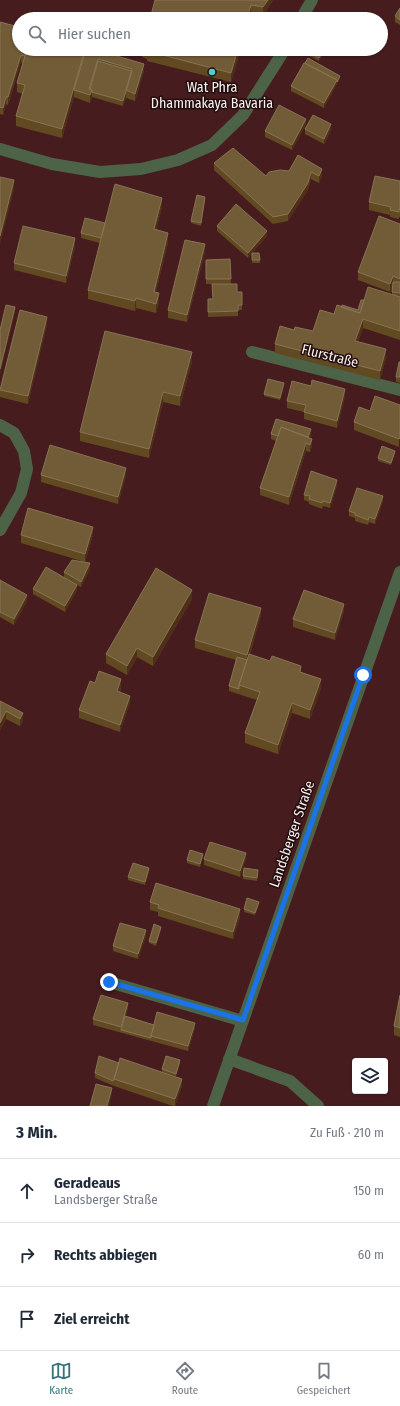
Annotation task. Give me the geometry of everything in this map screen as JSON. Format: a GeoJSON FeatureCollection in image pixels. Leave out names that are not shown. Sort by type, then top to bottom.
{"type":"FeatureCollection","features":[{"type":"Feature","properties":{"kind":"street"},"geometry":{"type":"LineString","coordinates":[[305,12],[312,0]]}},
{"type":"Feature","properties":{"kind":"street"},"geometry":{"type":"LineString","coordinates":[[0,149],[52,164],[100,172],[141,169],[178,160],[212,145],[243,115],[281,56]]}},
{"type":"Feature","properties":{"kind":"street","name":"Flurstraße"},"geometry":{"type":"LineString","coordinates":[[252,352],[400,390]]}},
{"type":"Feature","properties":{"kind":"street"},"geometry":{"type":"LineString","coordinates":[[0,425],[14,433],[24,451],[27,469],[20,493],[0,530]]}},
{"type":"Feature","properties":{"kind":"street","name":"Landsberger Straße"},"geometry":{"type":"LineString","coordinates":[[214,1106],[229,1059],[400,572]]}},
{"type":"Feature","properties":{"kind":"street"},"geometry":{"type":"LineString","coordinates":[[109,982],[243,1020]]}},
{"type":"Feature","properties":{"kind":"street"},"geometry":{"type":"LineString","coordinates":[[229,1059],[290,1081],[318,1106]]}},
{"type":"Feature","properties":{"kind":"building"},"geometry":{"type":"Polygon","coordinates":[[[155,0],[268,0],[263,7],[251,5],[249,12],[152,12],[155,0]]]}},
{"type":"Feature","properties":{"kind":"building"},"geometry":{"type":"Polygon","coordinates":[[[400,8],[400,20],[395,16],[400,8]]]}},
{"type":"Feature","properties":{"kind":"building"},"geometry":{"type":"Polygon","coordinates":[[[0,22],[12,25],[12,56],[21,56],[8,97],[6,97],[3,108],[0,107],[0,22]]]}},
{"type":"Feature","properties":{"kind":"building"},"geometry":{"type":"Polygon","coordinates":[[[25,56],[83,56],[62,129],[16,116],[25,85],[17,83],[25,56]]]}},
{"type":"Feature","properties":{"kind":"building"},"geometry":{"type":"Polygon","coordinates":[[[84,56],[117,56],[144,64],[135,94],[126,90],[132,69],[98,59],[89,89],[92,90],[90,95],[74,90],[84,56]]]}},
{"type":"Feature","properties":{"kind":"building"},"geometry":{"type":"Polygon","coordinates":[[[166,56],[236,56],[231,73],[166,56]]]}},
{"type":"Feature","properties":{"kind":"building"},"geometry":{"type":"Polygon","coordinates":[[[308,58],[340,76],[337,82],[337,80],[305,63],[308,58]]]}},
{"type":"Feature","properties":{"kind":"building"},"geometry":{"type":"Polygon","coordinates":[[[98,61],[132,71],[123,101],[92,92],[90,89],[98,61]]]}},
{"type":"Feature","properties":{"kind":"building"},"geometry":{"type":"Polygon","coordinates":[[[304,63],[337,80],[324,103],[291,86],[304,63]]]}},
{"type":"Feature","properties":{"kind":"building"},"geometry":{"type":"Polygon","coordinates":[[[279,105],[306,119],[292,145],[265,131],[279,105]]]}},
{"type":"Feature","properties":{"kind":"building"},"geometry":{"type":"Polygon","coordinates":[[[313,115],[331,124],[324,139],[305,129],[313,115]]]}},
{"type":"Feature","properties":{"kind":"building"},"geometry":{"type":"Polygon","coordinates":[[[233,148],[266,176],[269,172],[280,170],[289,171],[298,155],[322,169],[319,176],[311,172],[308,183],[288,214],[273,217],[214,163],[233,148]]]}},
{"type":"Feature","properties":{"kind":"building"},"geometry":{"type":"Polygon","coordinates":[[[375,176],[400,181],[399,212],[390,210],[391,207],[369,202],[375,176]]]}},
{"type":"Feature","properties":{"kind":"building"},"geometry":{"type":"Polygon","coordinates":[[[0,177],[14,180],[0,236],[0,177]]]}},
{"type":"Feature","properties":{"kind":"building"},"geometry":{"type":"Polygon","coordinates":[[[115,184],[162,198],[154,229],[168,233],[154,292],[159,293],[156,304],[136,298],[135,301],[88,290],[115,184]]]}},
{"type":"Feature","properties":{"kind":"building"},"geometry":{"type":"Polygon","coordinates":[[[197,195],[205,197],[201,223],[191,221],[197,195]]]}},
{"type":"Feature","properties":{"kind":"building"},"geometry":{"type":"Polygon","coordinates":[[[236,204],[267,231],[248,253],[217,226],[236,204]]]}},
{"type":"Feature","properties":{"kind":"building"},"geometry":{"type":"Polygon","coordinates":[[[379,216],[400,224],[400,279],[393,276],[390,284],[358,272],[379,216]]]}},
{"type":"Feature","properties":{"kind":"building"},"geometry":{"type":"Polygon","coordinates":[[[85,218],[105,223],[101,238],[81,233],[85,218]]]}},
{"type":"Feature","properties":{"kind":"building"},"geometry":{"type":"Polygon","coordinates":[[[23,226],[75,238],[66,276],[14,263],[23,226]]]}},
{"type":"Feature","properties":{"kind":"building"},"geometry":{"type":"Polygon","coordinates":[[[185,240],[205,244],[187,315],[168,310],[185,240]]]}},
{"type":"Feature","properties":{"kind":"building"},"geometry":{"type":"Polygon","coordinates":[[[252,253],[259,253],[260,260],[252,260],[252,253]]]}},
{"type":"Feature","properties":{"kind":"building"},"geometry":{"type":"Polygon","coordinates":[[[230,259],[231,279],[206,279],[206,260],[230,259]]]}},
{"type":"Feature","properties":{"kind":"building"},"geometry":{"type":"Polygon","coordinates":[[[393,282],[400,282],[400,293],[392,292],[393,282]]]}},
{"type":"Feature","properties":{"kind":"building"},"geometry":{"type":"Polygon","coordinates":[[[212,284],[237,284],[237,292],[242,292],[242,305],[238,305],[238,311],[208,312],[208,299],[213,299],[212,284]]]}},
{"type":"Feature","properties":{"kind":"building"},"geometry":{"type":"Polygon","coordinates":[[[368,287],[400,297],[400,331],[363,319],[355,341],[386,349],[380,371],[275,344],[280,326],[294,330],[295,327],[313,331],[320,310],[334,314],[337,305],[360,313],[368,287]]]}},
{"type":"Feature","properties":{"kind":"building"},"geometry":{"type":"Polygon","coordinates":[[[361,300],[364,300],[360,313],[341,307],[342,305],[358,310],[361,300]]]}},
{"type":"Feature","properties":{"kind":"building"},"geometry":{"type":"Polygon","coordinates":[[[6,305],[15,307],[0,369],[0,330],[6,305]]]}},
{"type":"Feature","properties":{"kind":"building"},"geometry":{"type":"Polygon","coordinates":[[[20,310],[47,317],[28,396],[0,390],[20,310]]]}},
{"type":"Feature","properties":{"kind":"building"},"geometry":{"type":"Polygon","coordinates":[[[105,331],[192,352],[180,396],[163,392],[149,449],[80,432],[105,331]]]}},
{"type":"Feature","properties":{"kind":"building"},"geometry":{"type":"Polygon","coordinates":[[[399,362],[400,377],[396,377],[399,362]]]}},
{"type":"Feature","properties":{"kind":"building"},"geometry":{"type":"Polygon","coordinates":[[[268,379],[284,383],[280,398],[264,394],[268,379]]]}},
{"type":"Feature","properties":{"kind":"building"},"geometry":{"type":"Polygon","coordinates":[[[312,380],[345,389],[337,421],[304,412],[306,405],[287,401],[292,381],[311,386],[312,380]]]}},
{"type":"Feature","properties":{"kind":"building"},"geometry":{"type":"Polygon","coordinates":[[[375,396],[400,405],[399,439],[354,422],[359,407],[370,411],[375,396]]]}},
{"type":"Feature","properties":{"kind":"building"},"geometry":{"type":"Polygon","coordinates":[[[276,419],[311,429],[308,437],[281,427],[278,436],[271,434],[276,419]]]}},
{"type":"Feature","properties":{"kind":"building"},"geometry":{"type":"Polygon","coordinates":[[[281,427],[312,439],[310,445],[306,443],[289,497],[260,488],[281,427]]]}},
{"type":"Feature","properties":{"kind":"building"},"geometry":{"type":"Polygon","coordinates":[[[50,445],[126,468],[118,497],[41,475],[50,445]]]}},
{"type":"Feature","properties":{"kind":"building"},"geometry":{"type":"Polygon","coordinates":[[[382,446],[395,451],[391,463],[378,458],[382,446]]]}},
{"type":"Feature","properties":{"kind":"building"},"geometry":{"type":"Polygon","coordinates":[[[311,471],[337,480],[330,503],[323,501],[322,503],[309,499],[310,496],[304,495],[311,471]]]}},
{"type":"Feature","properties":{"kind":"building"},"geometry":{"type":"Polygon","coordinates":[[[357,488],[383,496],[375,519],[369,517],[368,520],[349,511],[357,488]]]}},
{"type":"Feature","properties":{"kind":"building"},"geometry":{"type":"Polygon","coordinates":[[[28,508],[93,527],[85,554],[21,535],[28,508]]]}},
{"type":"Feature","properties":{"kind":"building"},"geometry":{"type":"Polygon","coordinates":[[[72,560],[90,563],[81,582],[64,572],[72,560]]]}},
{"type":"Feature","properties":{"kind":"building"},"geometry":{"type":"Polygon","coordinates":[[[46,567],[77,585],[65,606],[33,589],[46,567]]]}},
{"type":"Feature","properties":{"kind":"building"},"geometry":{"type":"Polygon","coordinates":[[[156,568],[192,590],[153,657],[137,648],[127,666],[106,654],[156,568]]]}},
{"type":"Feature","properties":{"kind":"building"},"geometry":{"type":"Polygon","coordinates":[[[0,580],[27,595],[14,619],[0,612],[0,580]]]}},
{"type":"Feature","properties":{"kind":"building"},"geometry":{"type":"Polygon","coordinates":[[[304,590],[344,604],[335,633],[293,619],[304,590]]]}},
{"type":"Feature","properties":{"kind":"building"},"geometry":{"type":"Polygon","coordinates":[[[209,593],[261,608],[247,655],[195,640],[209,593]]]}},
{"type":"Feature","properties":{"kind":"building"},"geometry":{"type":"Polygon","coordinates":[[[249,654],[270,661],[272,656],[301,666],[300,672],[321,679],[310,710],[292,703],[278,745],[245,733],[260,692],[239,685],[249,654]]]}},
{"type":"Feature","properties":{"kind":"building"},"geometry":{"type":"Polygon","coordinates":[[[237,657],[247,660],[239,689],[229,686],[237,657]]]}},
{"type":"Feature","properties":{"kind":"building"},"geometry":{"type":"Polygon","coordinates":[[[99,671],[121,679],[117,691],[130,696],[120,725],[79,710],[90,681],[95,683],[99,671]]]}},
{"type":"Feature","properties":{"kind":"building"},"geometry":{"type":"Polygon","coordinates":[[[0,701],[23,713],[20,719],[6,711],[0,723],[0,701]]]}},
{"type":"Feature","properties":{"kind":"building"},"geometry":{"type":"Polygon","coordinates":[[[210,842],[246,853],[240,871],[204,859],[210,842]]]}},
{"type":"Feature","properties":{"kind":"building"},"geometry":{"type":"Polygon","coordinates":[[[190,850],[203,854],[200,864],[187,860],[190,850]]]}},
{"type":"Feature","properties":{"kind":"building"},"geometry":{"type":"Polygon","coordinates":[[[133,863],[149,868],[145,882],[128,877],[133,863]]]}},
{"type":"Feature","properties":{"kind":"building"},"geometry":{"type":"Polygon","coordinates":[[[244,868],[258,870],[257,878],[243,876],[244,868]]]}},
{"type":"Feature","properties":{"kind":"building"},"geometry":{"type":"Polygon","coordinates":[[[156,883],[240,909],[233,932],[158,908],[159,905],[150,902],[156,883]]]}},
{"type":"Feature","properties":{"kind":"building"},"geometry":{"type":"Polygon","coordinates":[[[247,898],[259,902],[255,913],[244,909],[247,898]]]}},
{"type":"Feature","properties":{"kind":"building"},"geometry":{"type":"Polygon","coordinates":[[[120,923],[146,930],[138,954],[113,946],[120,923]]]}},
{"type":"Feature","properties":{"kind":"building"},"geometry":{"type":"Polygon","coordinates":[[[154,924],[161,927],[156,943],[149,941],[154,924]]]}},
{"type":"Feature","properties":{"kind":"building"},"geometry":{"type":"Polygon","coordinates":[[[101,995],[128,1003],[121,1027],[93,1019],[101,995]]]}},
{"type":"Feature","properties":{"kind":"building"},"geometry":{"type":"Polygon","coordinates":[[[400,995],[400,1028],[394,1026],[400,995]]]}},
{"type":"Feature","properties":{"kind":"building"},"geometry":{"type":"Polygon","coordinates":[[[157,1012],[195,1023],[188,1046],[151,1036],[157,1012]]]}},
{"type":"Feature","properties":{"kind":"building"},"geometry":{"type":"Polygon","coordinates":[[[125,1016],[154,1025],[151,1038],[121,1030],[125,1016]]]}},
{"type":"Feature","properties":{"kind":"building"},"geometry":{"type":"Polygon","coordinates":[[[99,1056],[119,1063],[113,1081],[95,1073],[99,1056]]]}},
{"type":"Feature","properties":{"kind":"building"},"geometry":{"type":"Polygon","coordinates":[[[166,1056],[180,1060],[176,1074],[162,1069],[166,1056]]]}},
{"type":"Feature","properties":{"kind":"building"},"geometry":{"type":"Polygon","coordinates":[[[120,1058],[182,1079],[175,1099],[114,1079],[120,1058]]]}},
{"type":"Feature","properties":{"kind":"building"},"geometry":{"type":"Polygon","coordinates":[[[96,1084],[112,1088],[107,1106],[90,1106],[96,1084]]]}},
{"type":"Feature","properties":{"kind":"place","name":"Wat Phra Dhammakaya Bavaria"},"geometry":{"type":"Point","coordinates":[212,72]}},
{"type":"Feature","properties":{"kind":"route"},"geometry":{"type":"LineString","coordinates":[[109,982],[243,1020],[363,675]]}}]}
